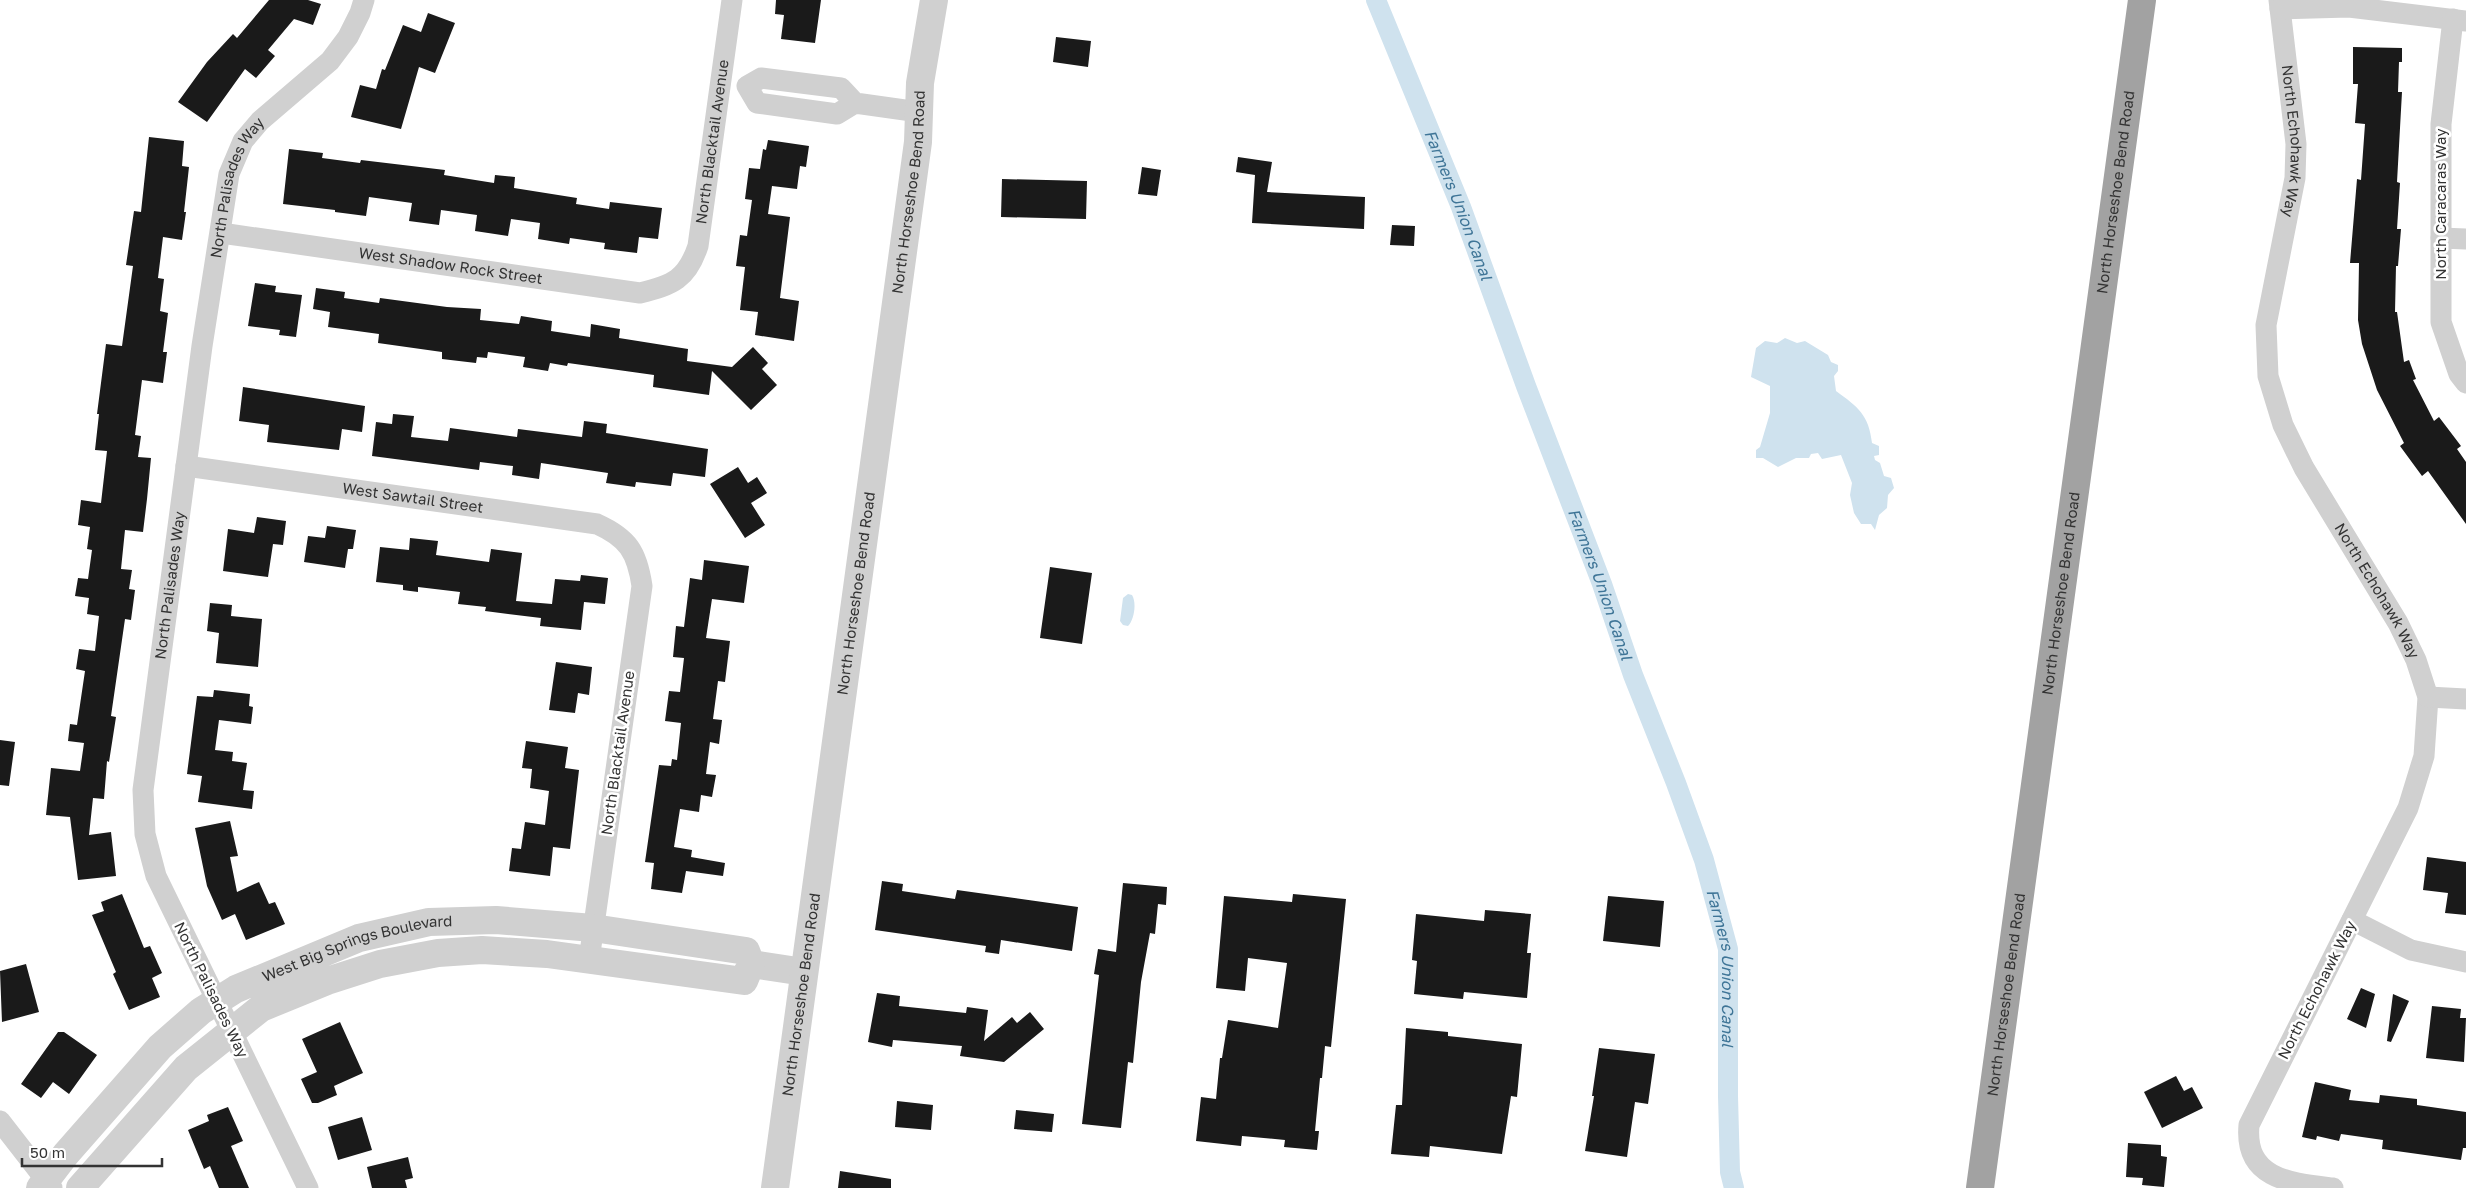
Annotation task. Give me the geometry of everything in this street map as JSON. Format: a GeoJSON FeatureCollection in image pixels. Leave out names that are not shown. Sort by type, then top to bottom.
{"type":"FeatureCollection","features":[{"type":"Feature","properties":{"kind":"highway","name":"North Horseshoe Bend Road"},"geometry":{"type":"LineString","coordinates":[[1980,1188],[2142,0]]}},
{"type":"Feature","properties":{"kind":"street","name":"North Palisades Way"},"geometry":{"type":"LineString","coordinates":[[308,1188],[156,876],[150,855],[143,812],[143,790],[186,466],[229,174],[243,141],[260,121],[330,61],[348,37],[364,0]]}},
{"type":"Feature","properties":{"kind":"street","name":"North Blacktail Avenue"},"geometry":{"type":"LineString","coordinates":[[680,279],[692,264],[698,246],[732,0]]}},
{"type":"Feature","properties":{"kind":"street","name":"North Horseshoe Bend Road"},"geometry":{"type":"LineString","coordinates":[[775,1188],[918,142],[920,83],[934,0]]}},
{"type":"Feature","properties":{"kind":"street"},"geometry":{"type":"LineString","coordinates":[[2279,4],[2349,7],[2460,20]]}},
{"type":"Feature","properties":{"kind":"street","name":"North Echohawk Way"},"geometry":{"type":"LineString","coordinates":[[2279,4],[2296,144],[2296,178],[2266,325],[2268,376],[2283,425],[2300,460],[2398,624],[2416,660],[2428,697],[2424,756],[2408,808],[2249,1125],[2247,1142],[2255,1160],[2270,1175],[2291,1183],[2333,1188]]}},
{"type":"Feature","properties":{"kind":"street","name":"North Caracaras Way"},"geometry":{"type":"LineString","coordinates":[[2460,20],[2440,124],[2441,322],[2459,374],[2466,383]]}},
{"type":"Feature","properties":{"kind":"street"},"geometry":{"type":"LineString","coordinates":[[721,82],[747,86],[760,78],[841,88],[855,103],[919,112]]}},
{"type":"Feature","properties":{"kind":"street","name":"West Shadow Rock Street"},"geometry":{"type":"LineString","coordinates":[[221,233],[640,293],[662,288],[680,279]]}},
{"type":"Feature","properties":{"kind":"street"},"geometry":{"type":"LineString","coordinates":[[2441,238],[2466,239]]}},
{"type":"Feature","properties":{"kind":"street","name":"West Sawtail Street"},"geometry":{"type":"LineString","coordinates":[[186,466],[597,524],[616,533],[630,547]]}},
{"type":"Feature","properties":{"kind":"street","name":"North Blacktail Avenue"},"geometry":{"type":"LineString","coordinates":[[589,960],[642,586],[639,566],[630,547]]}},
{"type":"Feature","properties":{"kind":"street"},"geometry":{"type":"LineString","coordinates":[[2428,697],[2466,699]]}},
{"type":"Feature","properties":{"kind":"street","name":"West Big Springs Boulevard"},"geometry":{"type":"LineString","coordinates":[[46,1185],[160,1048],[201,1011],[236,989],[359,938],[429,922],[496,920],[593,928],[746,951],[751,964],[744,981],[589,960],[482,950],[438,953],[380,964],[327,981],[261,1008],[186,1068],[80,1188]]}},
{"type":"Feature","properties":{"kind":"street"},"geometry":{"type":"LineString","coordinates":[[2352,920],[2411,950],[2466,962]]}},
{"type":"Feature","properties":{"kind":"street"},"geometry":{"type":"LineString","coordinates":[[751,964],[804,972]]}},
{"type":"Feature","properties":{"kind":"street"},"geometry":{"type":"LineString","coordinates":[[0,1121],[46,1185]]}},
{"type":"Feature","properties":{"kind":"water"},"geometry":{"type":"Polygon","coordinates":[[[1785,338],[1797,343],[1805,341],[1828,355],[1831,362],[1838,365],[1838,371],[1834,376],[1836,391],[1856,407],[1865,418],[1872,443],[1879,446],[1879,455],[1874,456],[1875,460],[1880,463],[1884,476],[1891,478],[1894,488],[1888,495],[1887,508],[1879,515],[1875,530],[1871,524],[1861,524],[1854,513],[1850,495],[1852,483],[1841,455],[1822,459],[1818,453],[1811,454],[1809,458],[1796,458],[1778,467],[1763,458],[1756,458],[1756,450],[1760,447],[1770,413],[1770,386],[1751,377],[1756,348],[1765,341],[1777,343],[1785,338]]]}},
{"type":"Feature","properties":{"kind":"water"},"geometry":{"type":"Polygon","coordinates":[[[1128,594],[1134,598],[1135,607],[1132,620],[1128,626],[1123,625],[1120,621],[1123,598],[1128,594]]]}},
{"type":"Feature","properties":{"kind":"building"},"geometry":{"type":"Polygon","coordinates":[[[269,0],[308,0],[321,4],[313,25],[294,19],[268,50],[275,56],[256,78],[245,69],[207,122],[178,102],[207,62],[233,34],[237,38],[269,0]]]}},
{"type":"Feature","properties":{"kind":"building"},"geometry":{"type":"Polygon","coordinates":[[[776,0],[821,0],[815,43],[781,39],[784,15],[775,14],[776,0]]]}},
{"type":"Feature","properties":{"kind":"building"},"geometry":{"type":"Polygon","coordinates":[[[428,13],[455,23],[435,73],[419,67],[401,129],[351,117],[360,85],[376,89],[382,69],[385,70],[403,25],[421,32],[428,13]]]}},
{"type":"Feature","properties":{"kind":"building"},"geometry":{"type":"Polygon","coordinates":[[[1056,37],[1091,41],[1088,67],[1053,62],[1056,37]]]}},
{"type":"Feature","properties":{"kind":"building"},"geometry":{"type":"Polygon","coordinates":[[[2353,47],[2402,48],[2402,62],[2399,62],[2398,92],[2402,92],[2397,182],[2400,183],[2397,229],[2401,229],[2398,266],[2396,266],[2395,312],[2397,312],[2404,362],[2409,360],[2416,379],[2413,380],[2434,421],[2439,417],[2461,446],[2457,449],[2466,462],[2466,524],[2428,471],[2422,476],[2400,446],[2404,443],[2377,390],[2362,344],[2358,320],[2359,263],[2350,263],[2357,179],[2361,180],[2365,124],[2355,123],[2358,84],[2353,84],[2353,47]]]}},
{"type":"Feature","properties":{"kind":"building"},"geometry":{"type":"Polygon","coordinates":[[[149,137],[184,141],[182,166],[189,167],[184,212],[186,212],[182,240],[163,237],[158,278],[164,279],[160,311],[168,313],[163,352],[167,352],[163,383],[142,380],[135,435],[141,436],[138,457],[151,458],[147,499],[143,532],[125,530],[121,569],[132,570],[129,589],[135,590],[131,620],[125,619],[111,716],[116,717],[109,762],[107,761],[104,799],[93,798],[89,835],[111,832],[116,876],[78,880],[70,817],[46,815],[51,768],[80,771],[84,743],[68,741],[70,724],[77,725],[85,671],[76,669],[79,649],[95,651],[99,616],[87,614],[89,598],[75,596],[78,578],[88,579],[92,550],[87,549],[90,527],[78,525],[81,500],[101,503],[107,451],[95,450],[99,414],[97,414],[106,344],[122,346],[133,266],[126,265],[134,211],[141,212],[149,137]]]}},
{"type":"Feature","properties":{"kind":"building"},"geometry":{"type":"Polygon","coordinates":[[[768,140],[809,146],[806,167],[800,166],[797,189],[772,186],[768,214],[790,217],[780,298],[799,301],[794,341],[755,335],[758,312],[740,310],[745,267],[736,266],[740,235],[747,236],[752,200],[745,199],[749,168],[760,169],[763,149],[766,150],[768,140]]]}},
{"type":"Feature","properties":{"kind":"building"},"geometry":{"type":"Polygon","coordinates":[[[289,149],[323,153],[322,158],[360,163],[361,160],[445,170],[444,175],[494,183],[495,175],[515,177],[514,188],[577,198],[576,204],[609,209],[610,202],[662,208],[658,239],[639,237],[637,253],[604,249],[605,243],[570,238],[569,244],[538,239],[540,223],[511,219],[508,236],[475,231],[477,215],[441,210],[439,225],[409,221],[412,203],[369,197],[366,216],[335,212],[335,210],[283,204],[289,149]]]}},
{"type":"Feature","properties":{"kind":"building"},"geometry":{"type":"Polygon","coordinates":[[[1238,157],[1272,162],[1267,192],[1365,197],[1364,229],[1252,223],[1255,175],[1236,172],[1238,157]]]}},
{"type":"Feature","properties":{"kind":"building"},"geometry":{"type":"Polygon","coordinates":[[[1142,167],[1161,170],[1157,196],[1138,194],[1142,167]]]}},
{"type":"Feature","properties":{"kind":"building"},"geometry":{"type":"Polygon","coordinates":[[[1002,179],[1087,181],[1086,219],[1001,217],[1002,179]]]}},
{"type":"Feature","properties":{"kind":"building"},"geometry":{"type":"Polygon","coordinates":[[[1392,225],[1415,226],[1414,246],[1390,245],[1392,225]]]}},
{"type":"Feature","properties":{"kind":"building"},"geometry":{"type":"Polygon","coordinates":[[[255,283],[276,286],[275,292],[302,295],[296,337],[279,335],[280,330],[248,326],[255,283]]]}},
{"type":"Feature","properties":{"kind":"building"},"geometry":{"type":"Polygon","coordinates":[[[316,288],[345,292],[344,298],[379,303],[380,298],[447,307],[481,309],[480,320],[519,324],[521,316],[552,321],[551,331],[590,337],[591,324],[620,329],[619,338],[688,349],[687,361],[732,367],[753,347],[768,363],[762,369],[777,385],[751,410],[712,371],[709,395],[653,387],[654,375],[568,363],[567,366],[550,363],[548,371],[523,367],[525,357],[488,352],[487,358],[477,357],[476,363],[442,359],[442,352],[378,343],[379,334],[328,327],[330,312],[313,309],[316,288]]]}},
{"type":"Feature","properties":{"kind":"building"},"geometry":{"type":"Polygon","coordinates":[[[243,387],[365,406],[362,432],[342,429],[339,450],[267,442],[269,425],[239,421],[243,387]]]}},
{"type":"Feature","properties":{"kind":"building"},"geometry":{"type":"Polygon","coordinates":[[[393,414],[414,416],[411,437],[448,441],[450,428],[517,437],[518,429],[582,437],[584,421],[607,424],[606,433],[708,449],[705,477],[673,473],[671,486],[636,482],[635,487],[606,483],[608,473],[541,463],[539,479],[512,475],[513,466],[480,462],[479,470],[372,456],[376,422],[392,424],[393,414]]]}},
{"type":"Feature","properties":{"kind":"building"},"geometry":{"type":"Polygon","coordinates":[[[738,467],[748,483],[757,477],[767,493],[751,503],[765,525],[745,538],[710,484],[738,467]]]}},
{"type":"Feature","properties":{"kind":"building"},"geometry":{"type":"Polygon","coordinates":[[[257,517],[286,521],[283,545],[273,544],[268,577],[223,571],[228,529],[254,533],[257,517]]]}},
{"type":"Feature","properties":{"kind":"building"},"geometry":{"type":"Polygon","coordinates":[[[327,526],[356,530],[353,549],[348,549],[345,568],[304,562],[308,536],[325,538],[327,526]]]}},
{"type":"Feature","properties":{"kind":"building"},"geometry":{"type":"Polygon","coordinates":[[[410,538],[438,541],[436,555],[489,562],[491,549],[522,553],[516,601],[552,604],[555,579],[580,581],[581,575],[608,578],[605,604],[584,602],[581,630],[540,626],[541,618],[485,611],[486,607],[458,604],[460,592],[418,587],[418,592],[403,590],[403,585],[376,582],[380,547],[409,550],[410,538]]]}},
{"type":"Feature","properties":{"kind":"building"},"geometry":{"type":"Polygon","coordinates":[[[704,560],[749,566],[744,603],[712,599],[706,638],[730,641],[725,682],[718,681],[713,719],[722,720],[719,744],[710,742],[706,774],[716,775],[712,797],[701,795],[699,812],[680,809],[674,847],[692,850],[691,857],[725,863],[723,876],[686,871],[682,893],[651,889],[654,863],[645,862],[659,765],[671,766],[672,759],[677,760],[681,723],[665,721],[669,691],[680,692],[684,658],[673,657],[676,626],[684,627],[690,578],[702,580],[704,560]]]}},
{"type":"Feature","properties":{"kind":"building"},"geometry":{"type":"Polygon","coordinates":[[[1050,567],[1092,573],[1082,644],[1040,638],[1050,567]]]}},
{"type":"Feature","properties":{"kind":"building"},"geometry":{"type":"Polygon","coordinates":[[[210,603],[232,605],[231,616],[262,619],[258,667],[216,663],[219,633],[207,631],[210,603]]]}},
{"type":"Feature","properties":{"kind":"building"},"geometry":{"type":"Polygon","coordinates":[[[556,662],[592,667],[589,695],[578,693],[575,713],[549,710],[556,662]]]}},
{"type":"Feature","properties":{"kind":"building"},"geometry":{"type":"Polygon","coordinates":[[[214,690],[250,694],[249,706],[253,707],[251,724],[219,720],[215,750],[233,752],[232,761],[247,763],[243,790],[254,791],[252,809],[198,802],[202,776],[187,774],[197,696],[213,697],[214,690]]]}},
{"type":"Feature","properties":{"kind":"building"},"geometry":{"type":"Polygon","coordinates":[[[0,740],[15,742],[9,786],[0,785],[0,740]]]}},
{"type":"Feature","properties":{"kind":"building"},"geometry":{"type":"Polygon","coordinates":[[[526,741],[568,747],[565,768],[579,770],[570,849],[553,847],[550,876],[509,871],[512,848],[521,849],[525,822],[545,825],[549,791],[530,788],[532,769],[522,768],[526,741]]]}},
{"type":"Feature","properties":{"kind":"building"},"geometry":{"type":"Polygon","coordinates":[[[230,821],[238,856],[230,857],[237,892],[259,882],[269,904],[275,902],[285,924],[246,940],[235,914],[222,920],[207,886],[195,828],[230,821]]]}},
{"type":"Feature","properties":{"kind":"building"},"geometry":{"type":"Polygon","coordinates":[[[2427,857],[2466,862],[2466,915],[2445,913],[2448,893],[2423,890],[2427,857]]]}},
{"type":"Feature","properties":{"kind":"building"},"geometry":{"type":"Polygon","coordinates":[[[882,881],[903,884],[902,891],[955,899],[957,890],[1078,907],[1072,951],[1001,940],[999,954],[985,952],[986,946],[875,930],[882,881]]]}},
{"type":"Feature","properties":{"kind":"building"},"geometry":{"type":"Polygon","coordinates":[[[1123,883],[1167,887],[1166,905],[1158,904],[1155,934],[1150,933],[1141,982],[1133,1063],[1128,1062],[1121,1128],[1082,1124],[1099,975],[1094,974],[1098,949],[1116,952],[1123,883]]]}},
{"type":"Feature","properties":{"kind":"building"},"geometry":{"type":"Polygon","coordinates":[[[122,894],[144,948],[150,946],[162,973],[152,978],[160,997],[129,1010],[113,974],[116,972],[92,915],[104,911],[101,902],[122,894]]]}},
{"type":"Feature","properties":{"kind":"building"},"geometry":{"type":"Polygon","coordinates":[[[1293,894],[1346,899],[1331,1047],[1325,1046],[1322,1078],[1320,1078],[1315,1131],[1319,1131],[1317,1150],[1284,1147],[1285,1140],[1242,1136],[1241,1146],[1196,1141],[1201,1097],[1216,1099],[1220,1058],[1222,1058],[1228,1020],[1278,1028],[1287,963],[1248,958],[1245,991],[1216,988],[1224,896],[1292,902],[1293,894]]]}},
{"type":"Feature","properties":{"kind":"building"},"geometry":{"type":"Polygon","coordinates":[[[1608,896],[1664,901],[1660,947],[1603,941],[1608,896]]]}},
{"type":"Feature","properties":{"kind":"building"},"geometry":{"type":"Polygon","coordinates":[[[1485,910],[1531,914],[1527,953],[1531,953],[1527,998],[1464,992],[1463,999],[1414,994],[1417,961],[1412,960],[1416,914],[1484,921],[1485,910]]]}},
{"type":"Feature","properties":{"kind":"building"},"geometry":{"type":"Polygon","coordinates":[[[26,964],[39,1012],[2,1022],[0,971],[26,964]]]}},
{"type":"Feature","properties":{"kind":"building"},"geometry":{"type":"Polygon","coordinates":[[[2361,988],[2375,994],[2366,1028],[2347,1019],[2361,988]]]}},
{"type":"Feature","properties":{"kind":"building"},"geometry":{"type":"Polygon","coordinates":[[[877,993],[900,996],[899,1006],[966,1013],[967,1007],[988,1010],[984,1041],[1012,1017],[1017,1023],[1030,1012],[1044,1029],[1004,1062],[960,1056],[962,1046],[893,1040],[892,1047],[868,1042],[877,993]]]}},
{"type":"Feature","properties":{"kind":"building"},"geometry":{"type":"Polygon","coordinates":[[[2393,994],[2409,1001],[2391,1042],[2387,1041],[2393,994]]]}},
{"type":"Feature","properties":{"kind":"building"},"geometry":{"type":"Polygon","coordinates":[[[2432,1006],[2461,1009],[2460,1018],[2466,1018],[2464,1062],[2426,1058],[2432,1006]]]}},
{"type":"Feature","properties":{"kind":"building"},"geometry":{"type":"Polygon","coordinates":[[[340,1022],[363,1073],[334,1086],[337,1095],[318,1103],[312,1103],[301,1079],[317,1072],[302,1039],[340,1022]]]}},
{"type":"Feature","properties":{"kind":"building"},"geometry":{"type":"Polygon","coordinates":[[[1406,1028],[1448,1032],[1448,1036],[1522,1044],[1517,1097],[1511,1096],[1502,1154],[1430,1146],[1429,1157],[1391,1154],[1396,1105],[1402,1105],[1406,1028]]]}},
{"type":"Feature","properties":{"kind":"building"},"geometry":{"type":"Polygon","coordinates":[[[58,1032],[64,1032],[97,1055],[69,1094],[53,1082],[41,1098],[21,1084],[58,1032]]]}},
{"type":"Feature","properties":{"kind":"building"},"geometry":{"type":"Polygon","coordinates":[[[1599,1048],[1655,1054],[1648,1104],[1635,1102],[1627,1157],[1585,1151],[1594,1096],[1592,1096],[1599,1048]]]}},
{"type":"Feature","properties":{"kind":"building"},"geometry":{"type":"Polygon","coordinates":[[[2176,1076],[2184,1091],[2192,1087],[2203,1108],[2162,1128],[2144,1092],[2176,1076]]]}},
{"type":"Feature","properties":{"kind":"building"},"geometry":{"type":"Polygon","coordinates":[[[2315,1082],[2351,1090],[2349,1100],[2379,1103],[2380,1095],[2417,1099],[2417,1105],[2466,1112],[2466,1148],[2463,1148],[2461,1160],[2382,1149],[2383,1140],[2341,1134],[2339,1141],[2317,1136],[2316,1140],[2302,1137],[2315,1082]]]}},
{"type":"Feature","properties":{"kind":"building"},"geometry":{"type":"Polygon","coordinates":[[[897,1101],[933,1105],[931,1130],[895,1127],[897,1101]]]}},
{"type":"Feature","properties":{"kind":"building"},"geometry":{"type":"Polygon","coordinates":[[[228,1107],[243,1141],[231,1146],[249,1188],[219,1188],[210,1166],[204,1169],[188,1130],[209,1121],[207,1115],[228,1107]]]}},
{"type":"Feature","properties":{"kind":"building"},"geometry":{"type":"Polygon","coordinates":[[[1016,1110],[1054,1114],[1052,1132],[1014,1129],[1016,1110]]]}},
{"type":"Feature","properties":{"kind":"building"},"geometry":{"type":"Polygon","coordinates":[[[362,1117],[372,1150],[338,1160],[328,1127],[362,1117]]]}},
{"type":"Feature","properties":{"kind":"building"},"geometry":{"type":"Polygon","coordinates":[[[2128,1143],[2161,1145],[2161,1156],[2167,1157],[2164,1187],[2142,1185],[2143,1178],[2126,1177],[2128,1143]]]}},
{"type":"Feature","properties":{"kind":"building"},"geometry":{"type":"Polygon","coordinates":[[[408,1157],[413,1178],[405,1180],[407,1188],[372,1188],[367,1167],[408,1157]]]}},
{"type":"Feature","properties":{"kind":"building"},"geometry":{"type":"Polygon","coordinates":[[[840,1171],[891,1179],[891,1188],[838,1188],[840,1171]]]}},
{"type":"Feature","properties":{"kind":"waterway","name":"Farmers Union Canal"},"geometry":{"type":"LineString","coordinates":[[1376,0],[1461,207],[1526,386],[1602,584],[1633,675],[1704,860],[1728,949],[1728,1096],[1730,1172],[1734,1188]]}}]}
